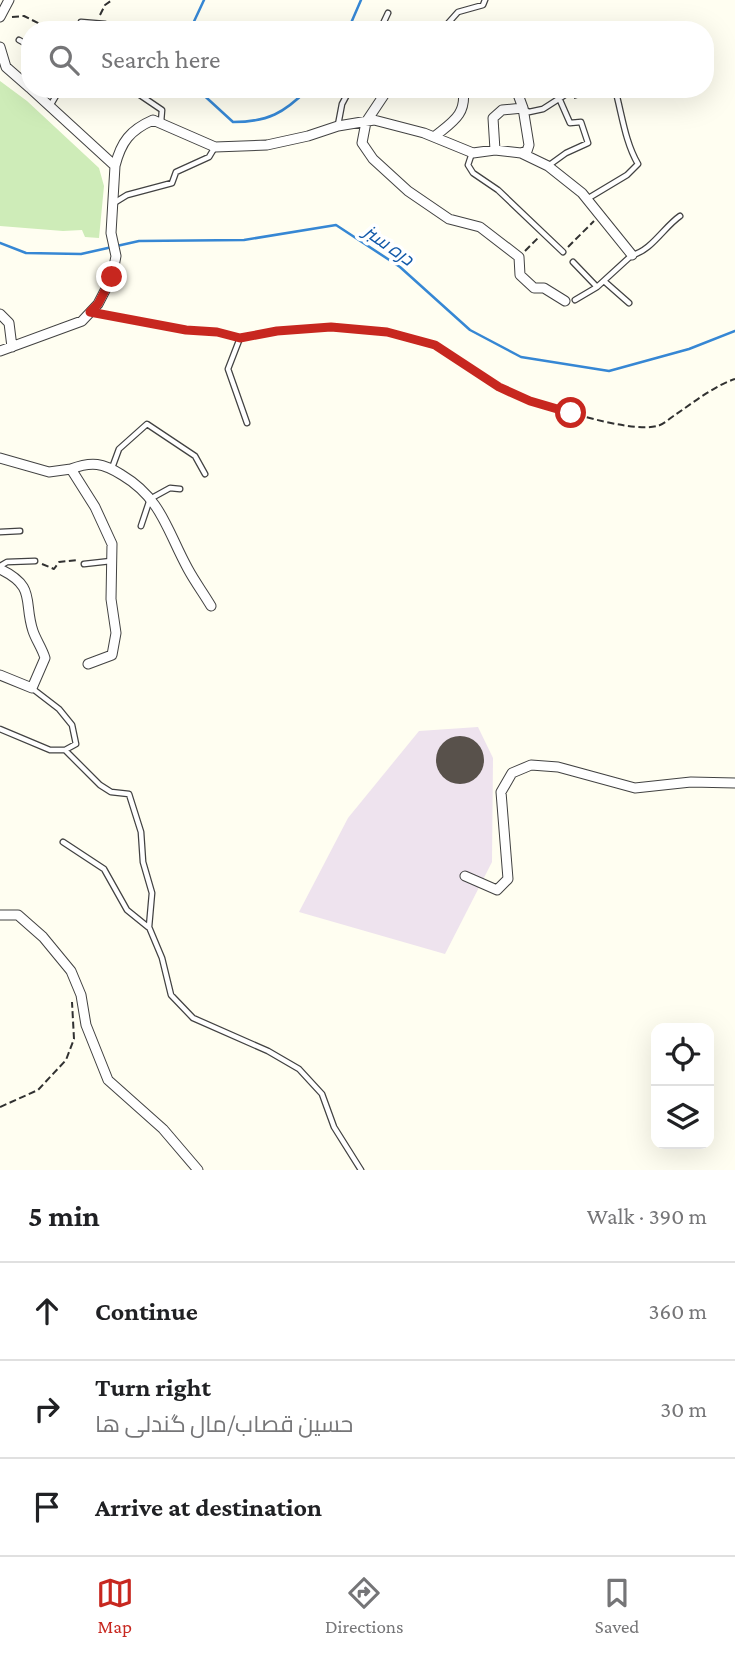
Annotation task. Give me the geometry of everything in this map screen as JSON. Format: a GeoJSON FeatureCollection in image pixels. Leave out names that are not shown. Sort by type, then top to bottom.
{"type":"FeatureCollection","features":[{"type":"Feature","properties":{"kind":"street"},"geometry":{"type":"LineString","coordinates":[[0,18],[9,0]]}},
{"type":"Feature","properties":{"kind":"street"},"geometry":{"type":"LineString","coordinates":[[0,47],[6,67],[21,81]]}},
{"type":"Feature","properties":{"kind":"street"},"geometry":{"type":"LineString","coordinates":[[40,98],[115,166]]}},
{"type":"Feature","properties":{"kind":"street"},"geometry":{"type":"LineString","coordinates":[[382,98],[366,122],[362,143],[373,159],[408,191],[449,219],[480,227],[519,257],[520,275],[534,288],[544,288],[570,300]]}},
{"type":"Feature","properties":{"kind":"street"},"geometry":{"type":"LineString","coordinates":[[434,137],[461,113],[464,98]]}},
{"type":"Feature","properties":{"kind":"street"},"geometry":{"type":"LineString","coordinates":[[519,98],[529,145],[527,150],[521,153]]}},
{"type":"Feature","properties":{"kind":"street"},"geometry":{"type":"LineString","coordinates":[[495,150],[494,118],[502,110],[523,108]]}},
{"type":"Feature","properties":{"kind":"street"},"geometry":{"type":"LineString","coordinates":[[0,351],[82,321],[98,304],[112,277],[116,256],[111,233],[111,205],[120,146],[134,128],[153,120],[215,147],[267,145],[338,126],[374,120],[434,137],[472,153],[495,150],[521,153],[548,166],[587,200],[632,256]]}},
{"type":"Feature","properties":{"kind":"street"},"geometry":{"type":"LineString","coordinates":[[0,314],[9,323],[12,346]]}},
{"type":"Feature","properties":{"kind":"street"},"geometry":{"type":"LineString","coordinates":[[0,458],[49,472],[71,469],[89,462],[112,469],[138,485],[159,508],[188,568],[211,606]]}},
{"type":"Feature","properties":{"kind":"street"},"geometry":{"type":"LineString","coordinates":[[71,469],[95,507],[111,544],[111,599],[116,633],[111,655],[88,664]]}},
{"type":"Feature","properties":{"kind":"street"},"geometry":{"type":"LineString","coordinates":[[0,568],[13,576],[29,596],[33,631],[45,658],[32,688],[0,675]]}},
{"type":"Feature","properties":{"kind":"street"},"geometry":{"type":"LineString","coordinates":[[465,876],[497,890],[508,879],[501,792],[512,773],[531,765],[558,767],[635,788],[691,782],[735,783]]}},
{"type":"Feature","properties":{"kind":"street"},"geometry":{"type":"LineString","coordinates":[[0,915],[18,915],[43,937],[71,971],[78,987],[86,1025],[108,1080],[163,1129],[198,1170]]}},
{"type":"Feature","properties":{"kind":"lane"},"geometry":{"type":"LineString","coordinates":[[450,21],[457,12],[483,5],[485,0]]}},
{"type":"Feature","properties":{"kind":"lane"},"geometry":{"type":"LineString","coordinates":[[384,21],[388,13]]}},
{"type":"Feature","properties":{"kind":"lane"},"geometry":{"type":"LineString","coordinates":[[50,107],[55,98]]}},
{"type":"Feature","properties":{"kind":"lane"},"geometry":{"type":"LineString","coordinates":[[144,98],[162,110],[161,123]]}},
{"type":"Feature","properties":{"kind":"lane"},"geometry":{"type":"LineString","coordinates":[[338,126],[345,98]]}},
{"type":"Feature","properties":{"kind":"lane"},"geometry":{"type":"LineString","coordinates":[[523,108],[529,112],[543,109],[559,98],[570,123],[580,122],[588,143],[566,153],[548,166]]}},
{"type":"Feature","properties":{"kind":"lane"},"geometry":{"type":"LineString","coordinates":[[587,200],[627,175],[638,164],[629,148],[629,138],[618,98]]}},
{"type":"Feature","properties":{"kind":"lane"},"geometry":{"type":"LineString","coordinates":[[111,205],[127,195],[173,183],[176,173],[209,157],[215,147]]}},
{"type":"Feature","properties":{"kind":"lane"},"geometry":{"type":"LineString","coordinates":[[472,153],[468,165],[473,173],[498,190],[564,252]]}},
{"type":"Feature","properties":{"kind":"lane"},"geometry":{"type":"LineString","coordinates":[[570,300],[597,288],[680,216]]}},
{"type":"Feature","properties":{"kind":"lane"},"geometry":{"type":"LineString","coordinates":[[573,262],[597,288]]}},
{"type":"Feature","properties":{"kind":"lane"},"geometry":{"type":"LineString","coordinates":[[604,281],[629,303]]}},
{"type":"Feature","properties":{"kind":"lane"},"geometry":{"type":"LineString","coordinates":[[90,312],[240,338],[277,331],[331,327],[387,332],[435,345],[499,387]]}},
{"type":"Feature","properties":{"kind":"lane"},"geometry":{"type":"LineString","coordinates":[[240,338],[228,369],[247,424]]}},
{"type":"Feature","properties":{"kind":"lane"},"geometry":{"type":"LineString","coordinates":[[112,469],[119,449],[147,424],[195,456],[205,474]]}},
{"type":"Feature","properties":{"kind":"lane"},"geometry":{"type":"LineString","coordinates":[[141,526],[150,499],[170,488],[180,489]]}},
{"type":"Feature","properties":{"kind":"lane"},"geometry":{"type":"LineString","coordinates":[[0,532],[20,531]]}},
{"type":"Feature","properties":{"kind":"lane"},"geometry":{"type":"LineString","coordinates":[[0,568],[6,562],[35,561]]}},
{"type":"Feature","properties":{"kind":"lane"},"geometry":{"type":"LineString","coordinates":[[84,564],[111,561]]}},
{"type":"Feature","properties":{"kind":"lane"},"geometry":{"type":"LineString","coordinates":[[0,729],[50,750],[65,750],[76,744],[72,725],[59,709],[32,688]]}},
{"type":"Feature","properties":{"kind":"lane"},"geometry":{"type":"LineString","coordinates":[[65,750],[100,785],[111,792],[129,794],[141,832],[143,862],[152,893],[149,927],[162,958],[171,995],[193,1018],[268,1051],[299,1069],[323,1094],[334,1127],[361,1170]]}},
{"type":"Feature","properties":{"kind":"lane"},"geometry":{"type":"LineString","coordinates":[[63,842],[104,869],[127,910],[149,927]]}},
{"type":"Feature","properties":{"kind":"path"},"geometry":{"type":"LineString","coordinates":[[97,21],[105,5],[112,0]]}},
{"type":"Feature","properties":{"kind":"path"},"geometry":{"type":"LineString","coordinates":[[0,18],[24,16],[34,21]]}},
{"type":"Feature","properties":{"kind":"path"},"geometry":{"type":"LineString","coordinates":[[564,252],[599,215]]}},
{"type":"Feature","properties":{"kind":"path"},"geometry":{"type":"LineString","coordinates":[[519,257],[543,232]]}},
{"type":"Feature","properties":{"kind":"path"},"geometry":{"type":"LineString","coordinates":[[499,387],[530,401],[592,418],[634,426],[658,426],[735,379]]}},
{"type":"Feature","properties":{"kind":"path"},"geometry":{"type":"LineString","coordinates":[[35,561],[54,569],[59,562],[83,559],[84,564]]}},
{"type":"Feature","properties":{"kind":"path"},"geometry":{"type":"LineString","coordinates":[[0,1107],[38,1090],[66,1060],[74,1039],[71,1005],[78,987]]}},
{"type":"Feature","properties":{"kind":"shaded area"},"geometry":{"type":"Polygon","coordinates":[[[478,727],[493,758],[492,862],[445,954],[299,912],[348,818],[419,731],[478,727]]]}},
{"type":"Feature","properties":{"kind":"green space"},"geometry":{"type":"Polygon","coordinates":[[[0,81],[27,101],[99,168],[104,186],[99,238],[85,237],[82,230],[0,226],[0,81]]]}},
{"type":"Feature","properties":{"kind":"building"},"geometry":{"type":"Polygon","coordinates":[[[460,736],[477,743],[484,760],[477,777],[460,784],[443,777],[436,760],[443,743],[460,736]]]}},
{"type":"Feature","properties":{"kind":"waterway"},"geometry":{"type":"LineString","coordinates":[[194,21],[204,0]]}},
{"type":"Feature","properties":{"kind":"waterway"},"geometry":{"type":"LineString","coordinates":[[352,21],[361,0]]}},
{"type":"Feature","properties":{"kind":"waterway"},"geometry":{"type":"LineString","coordinates":[[207,98],[233,122],[266,118],[283,110],[298,98]]}},
{"type":"Feature","properties":{"kind":"waterway","name":"دره سبز"},"geometry":{"type":"LineString","coordinates":[[0,243],[26,253],[81,254],[139,241],[244,240],[336,225],[400,267],[470,330],[521,357],[609,371],[689,349],[735,331]]}},
{"type":"Feature","properties":{"kind":"route"},"geometry":{"type":"LineString","coordinates":[[112,277],[98,304],[90,312],[240,338],[277,331],[331,327],[387,332],[435,345],[499,387],[530,401],[571,413]]}}]}
